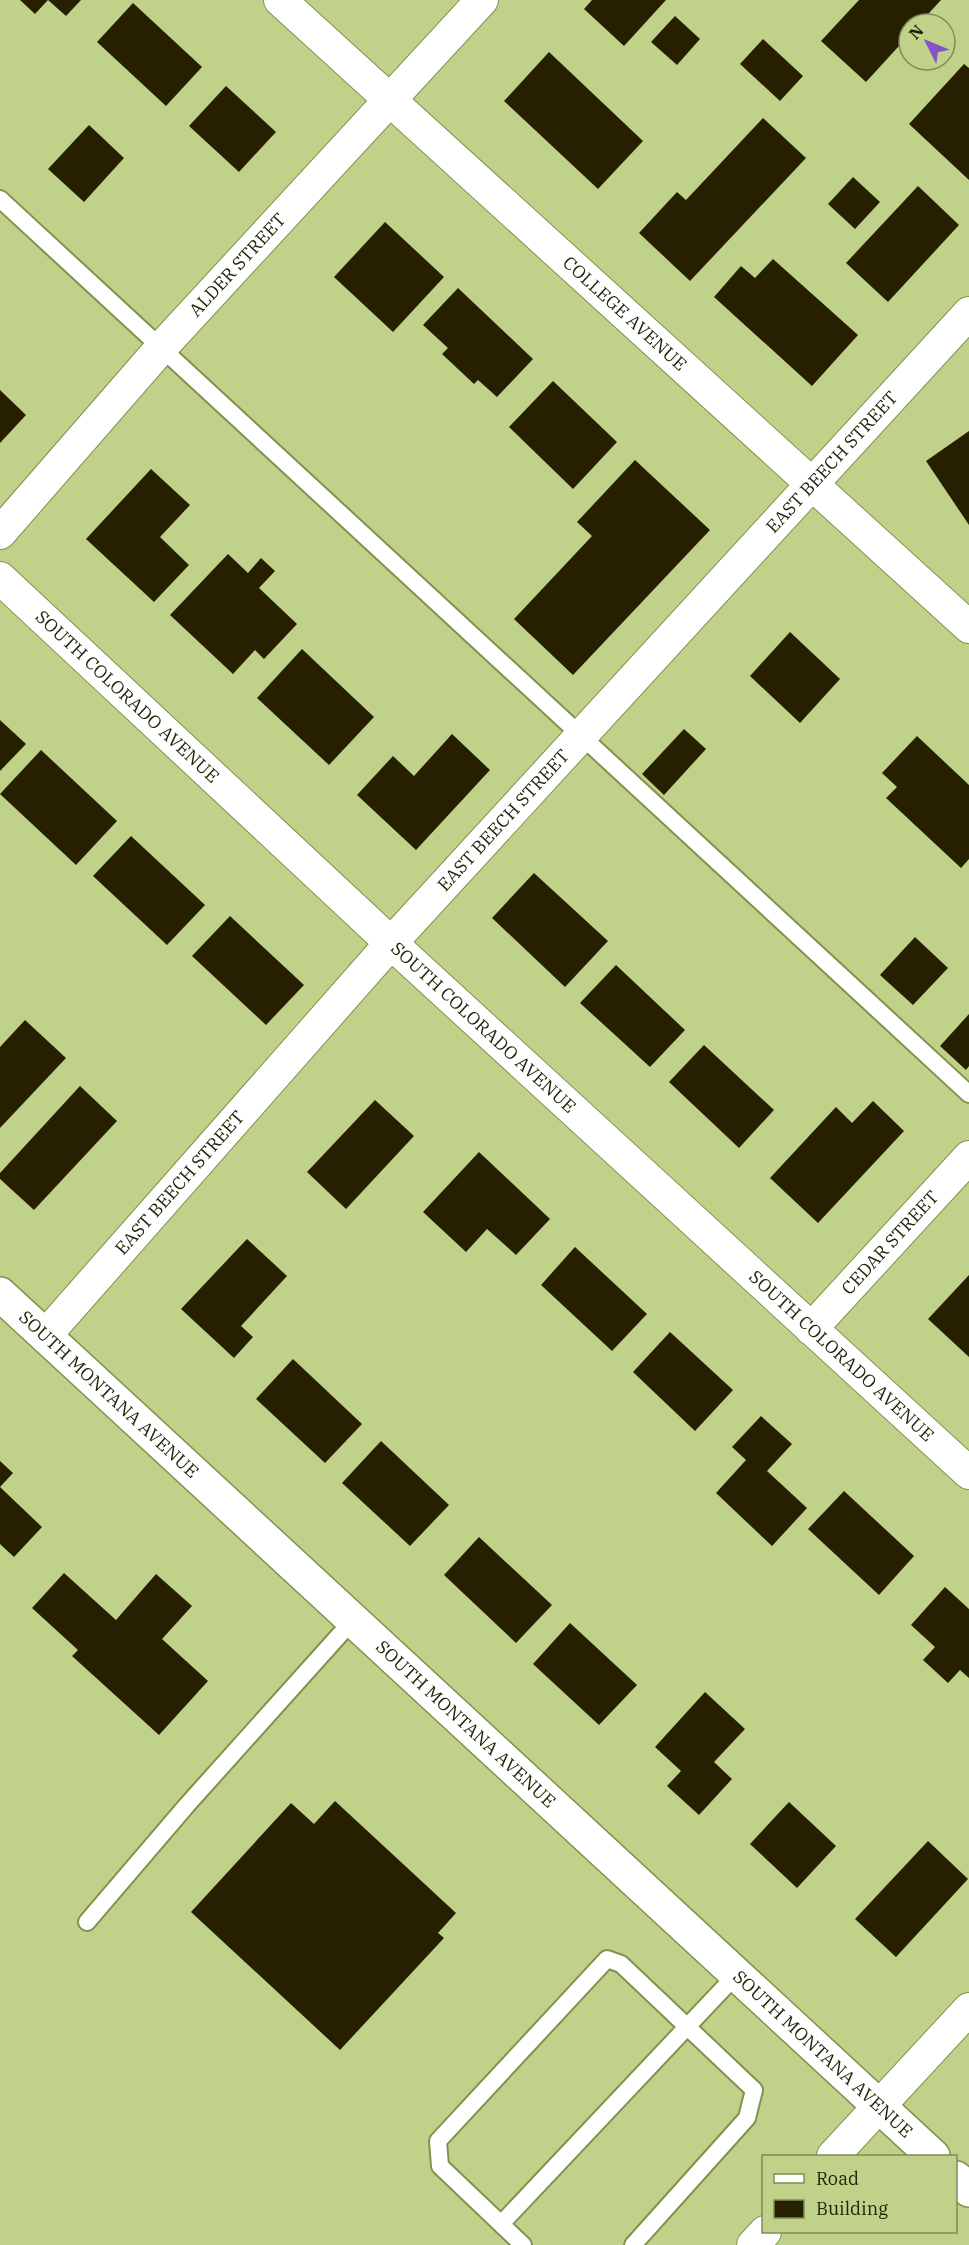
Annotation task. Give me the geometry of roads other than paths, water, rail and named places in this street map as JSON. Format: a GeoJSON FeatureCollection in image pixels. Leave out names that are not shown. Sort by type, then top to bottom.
{"type":"FeatureCollection","features":[{"type":"Feature","properties":{"kind":"street","name":"COLLEGE AVENUE"},"geometry":{"type":"LineString","coordinates":[[280,0],[969,627]]}},
{"type":"Feature","properties":{"kind":"street","name":"ALDER STREET"},"geometry":{"type":"LineString","coordinates":[[0,533],[161,348],[482,0]]}},
{"type":"Feature","properties":{"kind":"street","name":"EAST BEECH STREET"},"geometry":{"type":"LineString","coordinates":[[45,1335],[391,943],[969,313]]}},
{"type":"Feature","properties":{"kind":"street","name":"SOUTH COLORADO AVENUE"},"geometry":{"type":"LineString","coordinates":[[0,578],[391,943],[969,1473]]}},
{"type":"Feature","properties":{"kind":"street","name":"CEDAR STREET"},"geometry":{"type":"LineString","coordinates":[[811,1329],[969,1157]]}},
{"type":"Feature","properties":{"kind":"street","name":"SOUTH MONTANA AVENUE"},"geometry":{"type":"LineString","coordinates":[[0,1294],[931,2155]]}},
{"type":"Feature","properties":{"kind":"street"},"geometry":{"type":"LineString","coordinates":[[835,2155],[969,2009]]}},
{"type":"Feature","properties":{"kind":"street"},"geometry":{"type":"LineString","coordinates":[[957,2179],[969,2190]]}},
{"type":"Feature","properties":{"kind":"street"},"geometry":{"type":"LineString","coordinates":[[753,2245],[764,2233]]}},
{"type":"Feature","properties":{"kind":"lane"},"geometry":{"type":"LineString","coordinates":[[0,199],[969,1094]]}},
{"type":"Feature","properties":{"kind":"lane"},"geometry":{"type":"LineString","coordinates":[[87,1922],[187,1805],[353,1620]]}},
{"type":"Feature","properties":{"kind":"lane"},"geometry":{"type":"LineString","coordinates":[[523,2245],[440,2166],[438,2141],[607,1959],[621,1964],[754,2090],[747,2118],[633,2245]]}},
{"type":"Feature","properties":{"kind":"lane"},"geometry":{"type":"LineString","coordinates":[[501,2224],[736,1975]]}}]}
